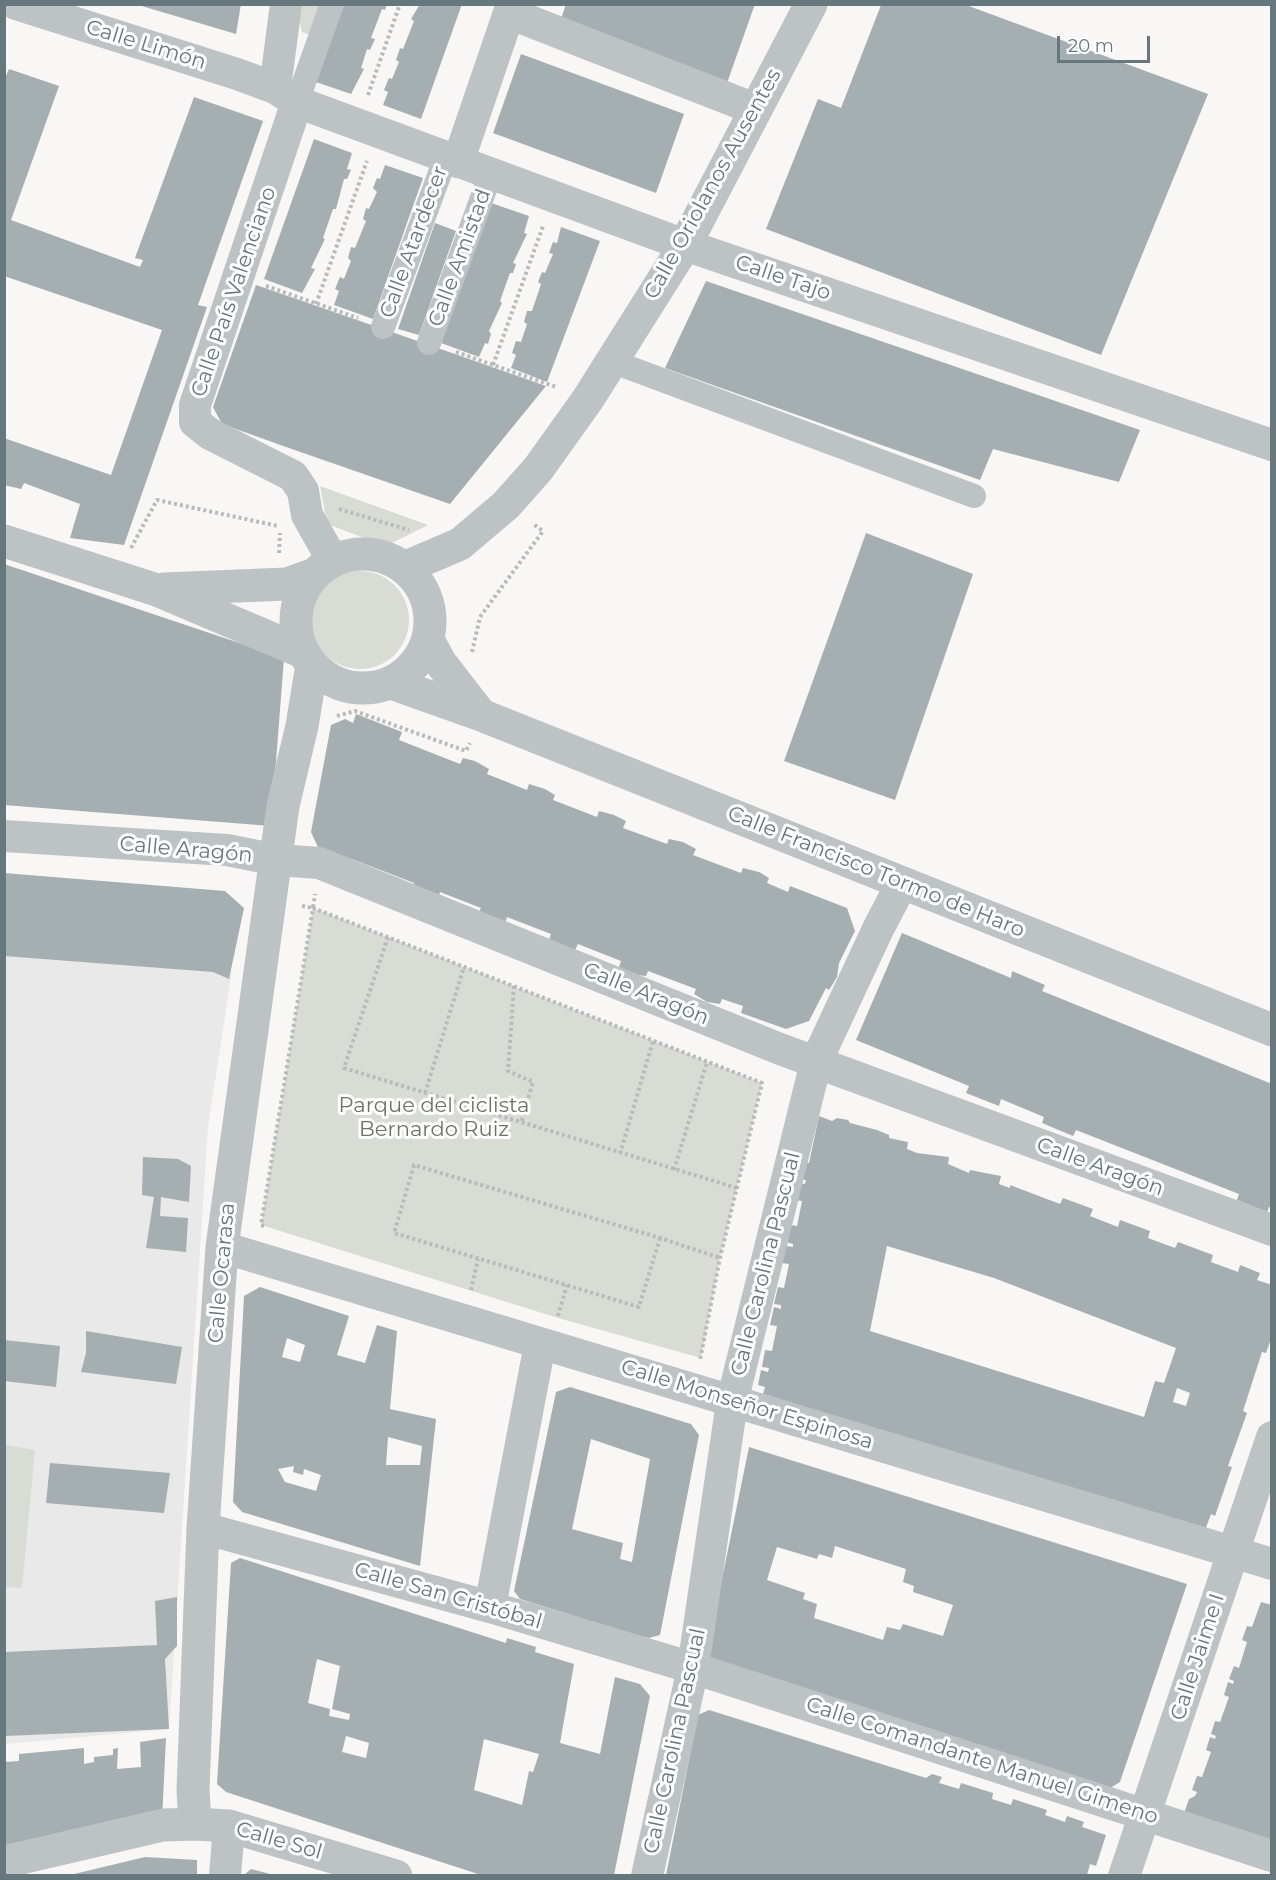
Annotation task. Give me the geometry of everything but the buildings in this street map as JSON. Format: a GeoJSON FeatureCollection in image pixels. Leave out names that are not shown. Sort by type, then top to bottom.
{"type":"FeatureCollection","features":[{"type":"Feature","properties":{"kind":"street","name":"Calle Limón"},"geometry":{"type":"LineString","coordinates":[[16,4],[237,74],[286,95]]}},
{"type":"Feature","properties":{"kind":"street","name":"Calle País Valenciano"},"geometry":{"type":"LineString","coordinates":[[286,4],[286,95]]}},
{"type":"Feature","properties":{"kind":"street","name":"Calle País Valenciano"},"geometry":{"type":"LineString","coordinates":[[324,568],[307,515],[303,491],[293,476],[210,434],[195,422],[195,405],[286,95],[332,4]]}},
{"type":"Feature","properties":{"kind":"street","name":"Calle Oriolanos Ausentes"},"geometry":{"type":"LineString","coordinates":[[404,568],[459,544],[506,505],[538,469],[685,245],[811,4]]}},
{"type":"Feature","properties":{"kind":"street"},"geometry":{"type":"LineString","coordinates":[[452,159],[522,11],[755,109]]}},
{"type":"Feature","properties":{"kind":"street","name":"Calle Tajo"},"geometry":{"type":"LineString","coordinates":[[286,95],[367,128],[685,245],[1272,445]]}},
{"type":"Feature","properties":{"kind":"street","name":"Calle Atardecer"},"geometry":{"type":"LineString","coordinates":[[383,327],[452,159]]}},
{"type":"Feature","properties":{"kind":"street","name":"Calle Amistad"},"geometry":{"type":"LineString","coordinates":[[429,343],[491,173]]}},
{"type":"Feature","properties":{"kind":"street"},"geometry":{"type":"LineString","coordinates":[[611,361],[974,496]]}},
{"type":"Feature","properties":{"kind":"street"},"geometry":{"type":"LineString","coordinates":[[4,541],[157,590],[308,658]]}},
{"type":"Feature","properties":{"kind":"street","name":"Calle Oriolanos Ausentes"},"geometry":{"type":"LineString","coordinates":[[427,599],[459,544]]}},
{"type":"Feature","properties":{"kind":"street"},"geometry":{"type":"LineString","coordinates":[[157,590],[287,584],[351,555],[370,554],[387,559],[404,568],[417,582],[427,599],[431,619],[428,640],[414,665],[391,683],[357,688],[340,684],[325,677],[308,658],[297,632],[296,612],[303,591],[324,568]]}},
{"type":"Feature","properties":{"kind":"street"},"geometry":{"type":"LineString","coordinates":[[428,640],[440,662],[481,715]]}},
{"type":"Feature","properties":{"kind":"street","name":"Calle Ocarasa"},"geometry":{"type":"LineString","coordinates":[[308,658],[315,726]]}},
{"type":"Feature","properties":{"kind":"street","name":"Calle Francisco Tormo de Haro"},"geometry":{"type":"LineString","coordinates":[[391,683],[481,715],[1272,1030]]}},
{"type":"Feature","properties":{"kind":"street","name":"Calle Ocarasa"},"geometry":{"type":"LineString","coordinates":[[195,1824],[193,1790],[203,1528],[222,1247],[284,806],[315,726],[340,684]]}},
{"type":"Feature","properties":{"kind":"street","name":"Calle Aragón"},"geometry":{"type":"LineString","coordinates":[[4,836],[227,850],[277,860],[319,863],[816,1062],[1272,1230]]}},
{"type":"Feature","properties":{"kind":"street","name":"Calle Carolina Pascual"},"geometry":{"type":"LineString","coordinates":[[646,1875],[693,1668],[732,1401],[816,1062],[902,883]]}},
{"type":"Feature","properties":{"kind":"street","name":"Calle Monseñor Espinosa"},"geometry":{"type":"LineString","coordinates":[[222,1247],[1272,1564]]}},
{"type":"Feature","properties":{"kind":"street"},"geometry":{"type":"LineString","coordinates":[[490,1607],[540,1344]]}},
{"type":"Feature","properties":{"kind":"street","name":"Calle Jaime I"},"geometry":{"type":"LineString","coordinates":[[1124,1875],[1272,1437]]}},
{"type":"Feature","properties":{"kind":"street","name":"Calle San Cristóbal"},"geometry":{"type":"LineString","coordinates":[[203,1528],[490,1607],[693,1668]]}},
{"type":"Feature","properties":{"kind":"street","name":"Calle Comandante Manuel Gimeno"},"geometry":{"type":"LineString","coordinates":[[693,1668],[1146,1813],[1272,1856]]}},
{"type":"Feature","properties":{"kind":"street","name":"Calle Sol"},"geometry":{"type":"LineString","coordinates":[[4,1862],[163,1825],[195,1824],[230,1826],[396,1875]]}},
{"type":"Feature","properties":{"kind":"street"},"geometry":{"type":"LineString","coordinates":[[225,1875],[230,1826]]}},
{"type":"Feature","properties":{"kind":"path"},"geometry":{"type":"LineString","coordinates":[[316,304],[400,4]]}},
{"type":"Feature","properties":{"kind":"path"},"geometry":{"type":"LineString","coordinates":[[493,365],[554,197]]}},
{"type":"Feature","properties":{"kind":"path"},"geometry":{"type":"LineString","coordinates":[[126,558],[157,500],[280,527],[307,515],[324,504],[414,532]]}},
{"type":"Feature","properties":{"kind":"path"},"geometry":{"type":"LineString","coordinates":[[471,658],[480,617],[543,531],[506,505]]}},
{"type":"Feature","properties":{"kind":"path"},"geometry":{"type":"LineString","coordinates":[[315,726],[336,716],[355,711],[466,751],[481,715]]}},
{"type":"Feature","properties":{"kind":"path"},"geometry":{"type":"LineString","coordinates":[[270,902],[313,908],[762,1083],[720,1258],[701,1358]]}},
{"type":"Feature","properties":{"kind":"path"},"geometry":{"type":"LineString","coordinates":[[272,1228],[261,1225],[313,908]]}},
{"type":"Feature","properties":{"kind":"path"},"geometry":{"type":"LineString","coordinates":[[388,937],[344,1068],[737,1188]]}},
{"type":"Feature","properties":{"kind":"path"},"geometry":{"type":"LineString","coordinates":[[425,1093],[464,967]]}},
{"type":"Feature","properties":{"kind":"path"},"geometry":{"type":"LineString","coordinates":[[514,986],[508,1071],[533,1082],[521,1122]]}},
{"type":"Feature","properties":{"kind":"path"},"geometry":{"type":"LineString","coordinates":[[620,1154],[653,1041]]}},
{"type":"Feature","properties":{"kind":"path"},"geometry":{"type":"LineString","coordinates":[[674,1170],[707,1062]]}},
{"type":"Feature","properties":{"kind":"path"},"geometry":{"type":"LineString","coordinates":[[660,1238],[639,1306],[394,1233],[414,1165],[660,1238],[720,1258]]}},
{"type":"Feature","properties":{"kind":"path"},"geometry":{"type":"LineString","coordinates":[[471,1291],[478,1259]]}},
{"type":"Feature","properties":{"kind":"path"},"geometry":{"type":"LineString","coordinates":[[558,1318],[567,1285]]}},
{"type":"Feature","properties":{"kind":"shaded area"},"geometry":{"type":"Polygon","coordinates":[[[4,954],[232,971],[208,1127],[169,1729],[5,1744],[4,954]]]}},
{"type":"Feature","properties":{"kind":"green space"},"geometry":{"type":"Polygon","coordinates":[[[302,5],[320,5],[310,35],[302,32],[299,21],[302,5]]]}},
{"type":"Feature","properties":{"kind":"green space"},"geometry":{"type":"Polygon","coordinates":[[[320,486],[428,525],[386,546],[327,524],[320,486]]]}},
{"type":"Feature","properties":{"kind":"green space"},"geometry":{"type":"Polygon","coordinates":[[[360,571],[379,574],[395,585],[406,601],[409,620],[406,639],[395,655],[379,666],[360,669],[341,666],[325,655],[314,639],[311,620],[314,601],[325,585],[341,574],[360,571]]]}},
{"type":"Feature","properties":{"kind":"green space","name":"Parque del ciclista Bernardo Ruiz"},"geometry":{"type":"Polygon","coordinates":[[[313,908],[762,1083],[720,1258],[701,1358],[558,1318],[261,1225],[313,908]]]}},
{"type":"Feature","properties":{"kind":"green space"},"geometry":{"type":"Polygon","coordinates":[[[5,1445],[35,1450],[22,1588],[5,1587],[5,1445]]]}}]}
